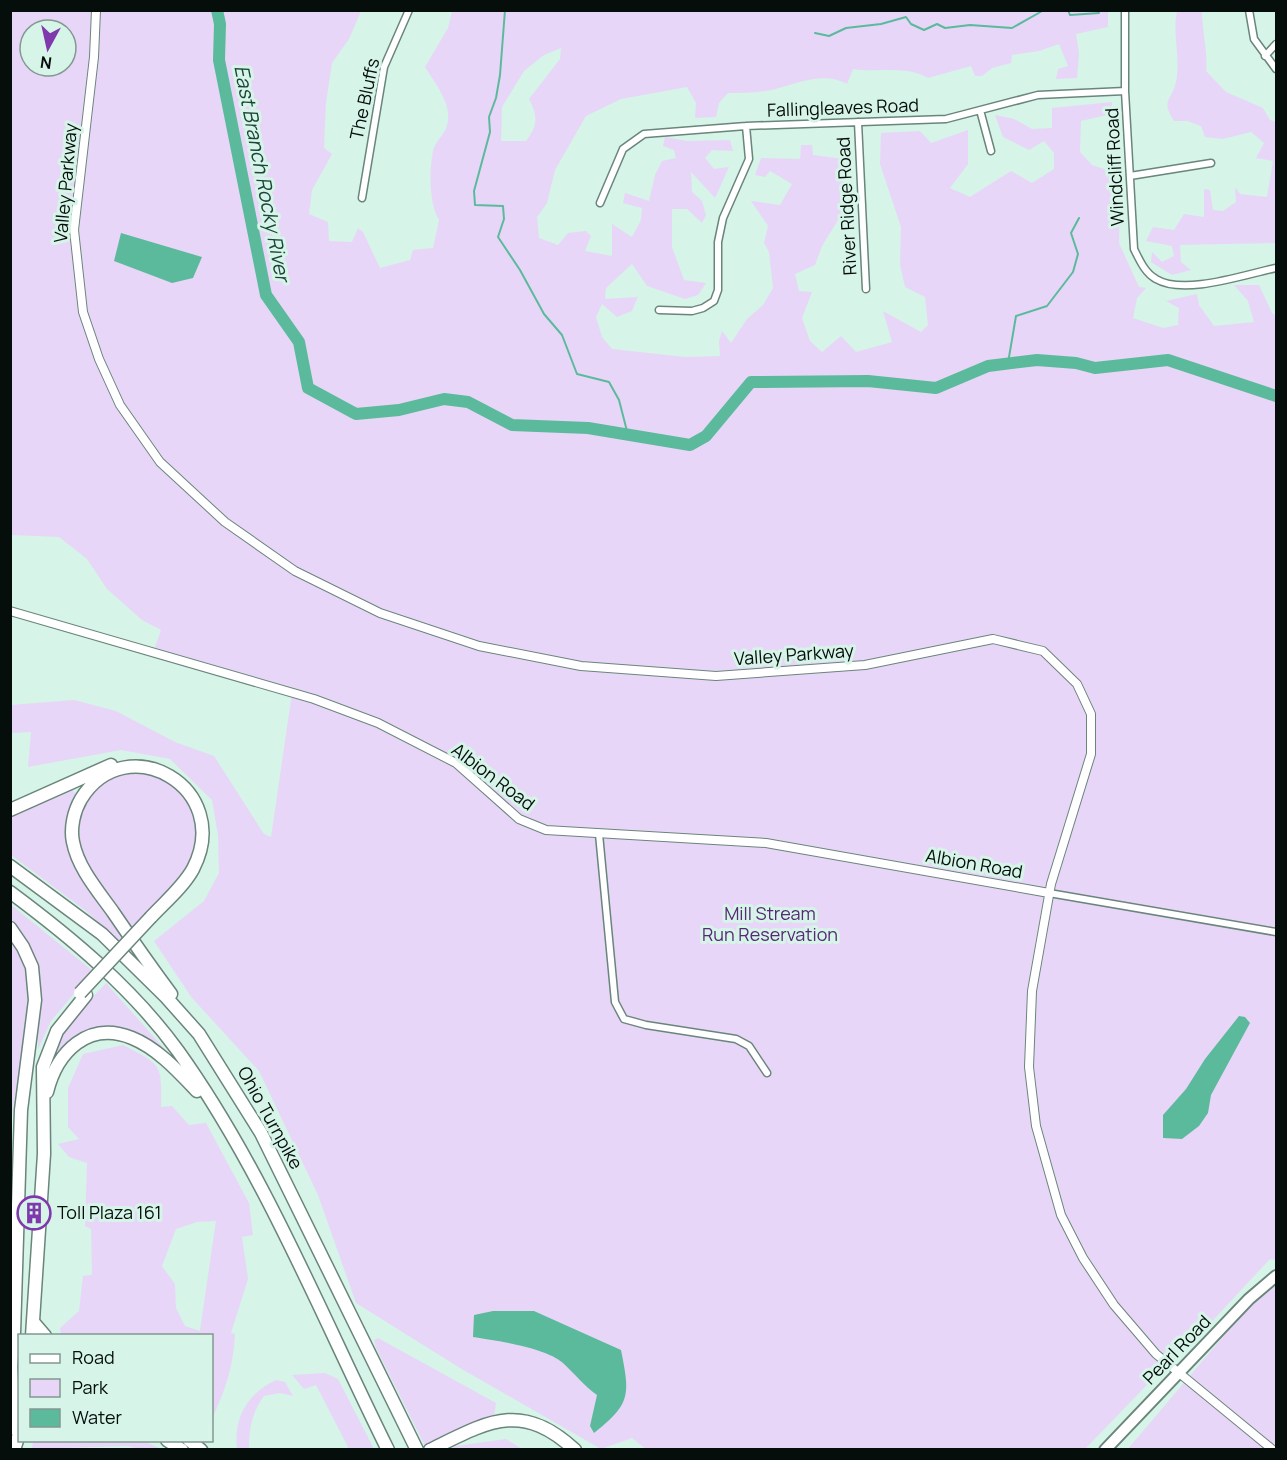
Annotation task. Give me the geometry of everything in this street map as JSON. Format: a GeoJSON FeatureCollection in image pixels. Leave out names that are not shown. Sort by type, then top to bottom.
{"type":"FeatureCollection","features":[{"type":"Feature","properties":{"kind":"highway"},"geometry":{"type":"LineString","coordinates":[[10,810],[95,771],[125,761],[140,760],[155,763],[181,776],[198,793],[208,815],[210,834],[207,852],[201,869],[181,896],[153,919]]}},
{"type":"Feature","properties":{"kind":"highway"},"geometry":{"type":"LineString","coordinates":[[21,1110],[34,1081],[41,1050],[55,1024],[83,994],[153,919],[192,869],[202,844],[202,820],[198,805],[190,793],[175,779],[152,769],[120,769],[106,774],[83,795],[75,811],[73,843],[89,878],[199,1034]]}},
{"type":"Feature","properties":{"kind":"highway","name":"Ohio Turnpike"},"geometry":{"type":"LineString","coordinates":[[10,866],[102,934],[166,997],[199,1034],[261,1133],[417,1449]]}},
{"type":"Feature","properties":{"kind":"highway"},"geometry":{"type":"LineString","coordinates":[[10,892],[69,935],[126,991],[177,1050],[218,1112],[257,1180],[388,1449]]}},
{"type":"Feature","properties":{"kind":"highway"},"geometry":{"type":"LineString","coordinates":[[10,928],[23,947],[34,982],[34,1010],[21,1110],[11,1367],[13,1398],[10,1410]]}},
{"type":"Feature","properties":{"kind":"highway"},"geometry":{"type":"LineString","coordinates":[[32,1334],[44,1154],[42,1080],[46,1055],[57,1031],[83,994]]}},
{"type":"Feature","properties":{"kind":"highway"},"geometry":{"type":"LineString","coordinates":[[43,1108],[50,1079],[63,1055],[85,1038],[114,1033],[134,1039],[150,1048],[175,1068],[218,1112]]}},
{"type":"Feature","properties":{"kind":"highway"},"geometry":{"type":"LineString","coordinates":[[33,1322],[44,1334]]}},
{"type":"Feature","properties":{"kind":"highway"},"geometry":{"type":"LineString","coordinates":[[10,1429],[18,1407]]}},
{"type":"Feature","properties":{"kind":"highway"},"geometry":{"type":"LineString","coordinates":[[440,1449],[485,1424],[505,1420],[526,1420],[540,1424],[575,1449]]}},
{"type":"Feature","properties":{"kind":"highway"},"geometry":{"type":"LineString","coordinates":[[430,1449],[500,1426],[520,1425],[539,1430],[567,1449]]}},
{"type":"Feature","properties":{"kind":"main road","name":"Pearl Road"},"geometry":{"type":"LineString","coordinates":[[1105,1449],[1250,1299],[1276,1276]]}},
{"type":"Feature","properties":{"kind":"street","name":"Valley Parkway"},"geometry":{"type":"LineString","coordinates":[[96,10],[94,57],[74,230],[83,312],[99,359],[120,405],[160,462],[217,514],[295,571],[380,613],[479,646],[581,666],[716,676],[865,665],[993,639],[1043,651],[1077,684],[1091,714],[1091,754],[1049,893],[1032,991],[1029,1067],[1036,1126],[1061,1215],[1083,1258],[1114,1305],[1137,1333],[1179,1373],[1273,1449]]}},
{"type":"Feature","properties":{"kind":"street","name":"The Bluffs"},"geometry":{"type":"LineString","coordinates":[[362,198],[384,67],[410,10]]}},
{"type":"Feature","properties":{"kind":"street","name":"Windcliff Road"},"geometry":{"type":"LineString","coordinates":[[1125,10],[1125,91],[1134,249],[1142,266],[1155,279],[1171,285],[1189,286],[1276,268]]}},
{"type":"Feature","properties":{"kind":"street"},"geometry":{"type":"LineString","coordinates":[[1249,10],[1254,39],[1276,69]]}},
{"type":"Feature","properties":{"kind":"street"},"geometry":{"type":"LineString","coordinates":[[1265,56],[1276,44]]}},
{"type":"Feature","properties":{"kind":"street","name":"Fallingleaves Road"},"geometry":{"type":"LineString","coordinates":[[600,203],[623,149],[644,134],[747,126],[946,119],[1038,95],[1125,91]]}},
{"type":"Feature","properties":{"kind":"street"},"geometry":{"type":"LineString","coordinates":[[981,110],[991,151]]}},
{"type":"Feature","properties":{"kind":"street","name":"River Ridge Road"},"geometry":{"type":"LineString","coordinates":[[858,122],[867,289]]}},
{"type":"Feature","properties":{"kind":"street"},"geometry":{"type":"LineString","coordinates":[[659,310],[692,311],[703,308],[714,301],[718,290],[718,242],[723,218],[749,159],[747,126]]}},
{"type":"Feature","properties":{"kind":"street"},"geometry":{"type":"LineString","coordinates":[[1130,176],[1211,163]]}},
{"type":"Feature","properties":{"kind":"street","name":"Albion Road"},"geometry":{"type":"LineString","coordinates":[[10,611],[336,707],[378,723],[456,763],[519,819],[546,830],[766,843],[1049,893]]}},
{"type":"Feature","properties":{"kind":"street"},"geometry":{"type":"LineString","coordinates":[[599,834],[615,1002],[624,1018],[646,1025],[736,1039],[749,1046],[766,1073]]}},
{"type":"Feature","properties":{"kind":"street"},"geometry":{"type":"LineString","coordinates":[[1049,893],[1276,932]]}},
{"type":"Feature","properties":{"kind":"green space","name":"Mill Stream Run Reservation"},"geometry":{"type":"Polygon","coordinates":[[[11,11],[361,11],[349,39],[332,63],[326,103],[324,148],[332,154],[312,190],[309,214],[328,222],[329,241],[352,242],[358,228],[363,232],[380,268],[410,260],[413,250],[433,248],[439,220],[433,205],[432,159],[435,146],[447,126],[448,113],[442,95],[425,67],[448,28],[452,11],[1108,11],[1108,27],[1076,34],[1079,53],[1077,78],[1056,79],[1058,69],[1068,66],[1059,44],[1039,51],[1012,55],[1011,63],[992,68],[982,76],[975,76],[971,66],[928,78],[901,70],[853,69],[847,84],[838,80],[821,78],[766,91],[728,93],[719,103],[716,117],[695,118],[696,103],[687,87],[621,99],[586,116],[555,170],[547,203],[537,217],[539,238],[558,245],[568,233],[586,231],[591,236],[585,251],[612,256],[612,224],[632,237],[641,220],[642,208],[623,203],[625,193],[649,201],[655,175],[662,161],[676,158],[674,150],[663,146],[665,137],[687,141],[730,140],[733,151],[712,150],[705,158],[714,169],[729,167],[715,198],[691,172],[692,192],[702,201],[706,215],[702,223],[687,209],[672,209],[672,247],[684,280],[706,283],[698,295],[685,299],[647,286],[632,264],[606,288],[605,299],[637,297],[639,294],[632,311],[617,317],[602,304],[596,317],[602,337],[612,349],[685,357],[720,356],[719,341],[722,331],[731,343],[747,319],[763,305],[773,288],[769,252],[764,243],[768,226],[751,201],[780,205],[792,184],[770,171],[765,177],[755,175],[761,158],[800,159],[801,145],[812,145],[813,155],[844,159],[843,212],[822,246],[815,265],[795,274],[799,291],[812,292],[802,318],[810,341],[822,352],[841,336],[856,352],[892,342],[883,311],[921,332],[928,325],[925,297],[905,287],[900,265],[901,227],[880,164],[881,133],[920,131],[931,143],[968,130],[968,164],[950,188],[970,197],[1011,171],[1032,183],[1054,169],[1054,153],[1044,141],[1029,150],[1003,137],[995,115],[1014,119],[1032,129],[1052,128],[1052,108],[1112,102],[1111,114],[1081,121],[1080,152],[1092,165],[1116,173],[1120,203],[1119,243],[1139,287],[1146,288],[1137,298],[1133,318],[1163,328],[1178,325],[1179,308],[1166,301],[1197,294],[1199,305],[1214,326],[1254,322],[1248,301],[1234,285],[1259,285],[1272,313],[1276,316],[1276,1260],[1270,1259],[1203,1331],[1201,1329],[1085,1449],[647,1450],[632,1438],[601,1449],[460,1368],[356,1303],[318,1195],[259,1071],[192,998],[154,941],[204,901],[219,873],[218,835],[212,800],[170,759],[121,750],[28,767],[31,732],[11,733],[11,705],[74,700],[116,711],[175,742],[214,756],[264,834],[271,837],[292,693],[153,653],[161,630],[142,620],[107,589],[87,559],[59,537],[11,535],[11,11]],[[561,48],[544,55],[524,71],[502,107],[501,141],[526,141],[530,136],[535,126],[535,116],[529,99],[560,59],[561,48]]]}},
{"type":"Feature","properties":{"kind":"green space"},"geometry":{"type":"Polygon","coordinates":[[[1177,11],[1202,11],[1206,71],[1226,92],[1263,108],[1270,120],[1276,122],[1276,243],[1180,245],[1181,262],[1191,270],[1172,275],[1151,262],[1152,252],[1162,262],[1174,256],[1172,246],[1146,241],[1153,227],[1174,230],[1184,214],[1204,217],[1204,189],[1210,190],[1213,210],[1223,211],[1236,202],[1235,187],[1240,194],[1267,197],[1273,161],[1256,158],[1264,143],[1251,132],[1223,139],[1205,137],[1201,126],[1187,121],[1174,121],[1167,104],[1176,82],[1177,73],[1175,28],[1177,11]]]}},
{"type":"Feature","properties":{"kind":"green space"},"geometry":{"type":"Polygon","coordinates":[[[123,772],[157,774],[187,796],[199,827],[191,864],[132,928],[88,867],[78,846],[75,826],[80,806],[96,788],[123,772]]]}},
{"type":"Feature","properties":{"kind":"green space"},"geometry":{"type":"Polygon","coordinates":[[[71,787],[76,795],[68,830],[71,857],[74,866],[125,936],[119,942],[86,911],[11,855],[10,813],[71,787]]]}},
{"type":"Feature","properties":{"kind":"green space"},"geometry":{"type":"Polygon","coordinates":[[[10,904],[93,971],[51,1021],[38,1049],[40,979],[27,945],[11,923],[10,904]]]}},
{"type":"Feature","properties":{"kind":"green space"},"geometry":{"type":"Polygon","coordinates":[[[11,937],[28,966],[31,993],[11,1122],[11,937]]]}},
{"type":"Feature","properties":{"kind":"green space"},"geometry":{"type":"Polygon","coordinates":[[[106,983],[177,1063],[140,1034],[115,1026],[84,1032],[67,1043],[52,1058],[66,1025],[89,998],[91,999],[106,983]]]}},
{"type":"Feature","properties":{"kind":"green space"},"geometry":{"type":"Polygon","coordinates":[[[123,1045],[146,1057],[157,1067],[160,1074],[161,1107],[172,1106],[189,1125],[206,1123],[249,1203],[253,1235],[242,1237],[248,1279],[231,1333],[235,1334],[228,1378],[213,1417],[213,1334],[61,1334],[60,1328],[79,1311],[83,1276],[92,1275],[91,1229],[85,1226],[87,1163],[69,1157],[58,1144],[79,1139],[68,1127],[68,1088],[83,1054],[123,1045]],[[216,1221],[197,1222],[176,1229],[162,1266],[175,1284],[176,1308],[185,1326],[200,1331],[216,1221]]]}},
{"type":"Feature","properties":{"kind":"green space"},"geometry":{"type":"Polygon","coordinates":[[[1276,1276],[1276,1449],[1127,1450],[1254,1300],[1276,1276]]]}},
{"type":"Feature","properties":{"kind":"green space"},"geometry":{"type":"Polygon","coordinates":[[[378,1338],[496,1403],[494,1416],[425,1446],[376,1348],[374,1340],[378,1338]]]}},
{"type":"Feature","properties":{"kind":"green space"},"geometry":{"type":"Polygon","coordinates":[[[325,1373],[338,1379],[374,1449],[349,1449],[316,1385],[304,1389],[292,1375],[325,1373]]]}},
{"type":"Feature","properties":{"kind":"green space"},"geometry":{"type":"Polygon","coordinates":[[[276,1380],[285,1382],[293,1396],[280,1393],[264,1396],[252,1421],[249,1449],[237,1449],[237,1427],[244,1408],[250,1399],[266,1385],[276,1380]]]}},
{"type":"Feature","properties":{"kind":"green space"},"geometry":{"type":"Polygon","coordinates":[[[506,1439],[522,1449],[449,1449],[456,1446],[506,1439]]]}},
{"type":"Feature","properties":{"kind":"green space"},"geometry":{"type":"Polygon","coordinates":[[[33,1442],[146,1442],[161,1449],[138,1449],[128,1446],[32,1449],[33,1442]]]}},
{"type":"Feature","properties":{"kind":"water"},"geometry":{"type":"Polygon","coordinates":[[[121,233],[202,257],[193,278],[172,283],[114,261],[121,233]]]}},
{"type":"Feature","properties":{"kind":"water"},"geometry":{"type":"Polygon","coordinates":[[[1239,1016],[1245,1017],[1250,1023],[1211,1095],[1208,1113],[1199,1126],[1182,1139],[1163,1138],[1163,1115],[1186,1089],[1205,1059],[1239,1016]]]}},
{"type":"Feature","properties":{"kind":"water"},"geometry":{"type":"Polygon","coordinates":[[[493,1311],[534,1311],[621,1350],[626,1388],[625,1398],[615,1414],[594,1433],[590,1426],[597,1395],[563,1363],[555,1357],[533,1349],[473,1337],[474,1315],[493,1311]]]}},
{"type":"Feature","properties":{"kind":"waterway","name":"East Branch Rocky River"},"geometry":{"type":"LineString","coordinates":[[217,10],[220,24],[219,60],[266,295],[299,342],[308,388],[356,414],[399,410],[444,399],[468,402],[512,425],[588,428],[690,445],[706,436],[751,382],[868,381],[936,388],[988,366],[1037,360],[1076,363],[1095,368],[1168,360],[1276,396]]}},
{"type":"Feature","properties":{"kind":"waterway"},"geometry":{"type":"LineString","coordinates":[[505,10],[500,75],[496,98],[489,117],[490,132],[474,191],[475,205],[503,206],[504,219],[498,237],[520,270],[544,314],[562,335],[577,374],[609,382],[619,400],[628,435]]}},
{"type":"Feature","properties":{"kind":"waterway"},"geometry":{"type":"LineString","coordinates":[[815,33],[829,36],[846,28],[881,24],[906,17],[911,24],[924,30],[937,24],[945,28],[970,25],[1012,28],[1044,10]]}},
{"type":"Feature","properties":{"kind":"waterway"},"geometry":{"type":"LineString","coordinates":[[1068,10],[1070,15],[1099,13]]}},
{"type":"Feature","properties":{"kind":"waterway"},"geometry":{"type":"LineString","coordinates":[[1008,363],[1016,316],[1047,306],[1073,272],[1078,254],[1071,233],[1079,218]]}},
{"type":"Feature","properties":{"kind":"place","name":"Toll Plaza 161"},"geometry":{"type":"Point","coordinates":[34,1213]}}]}
